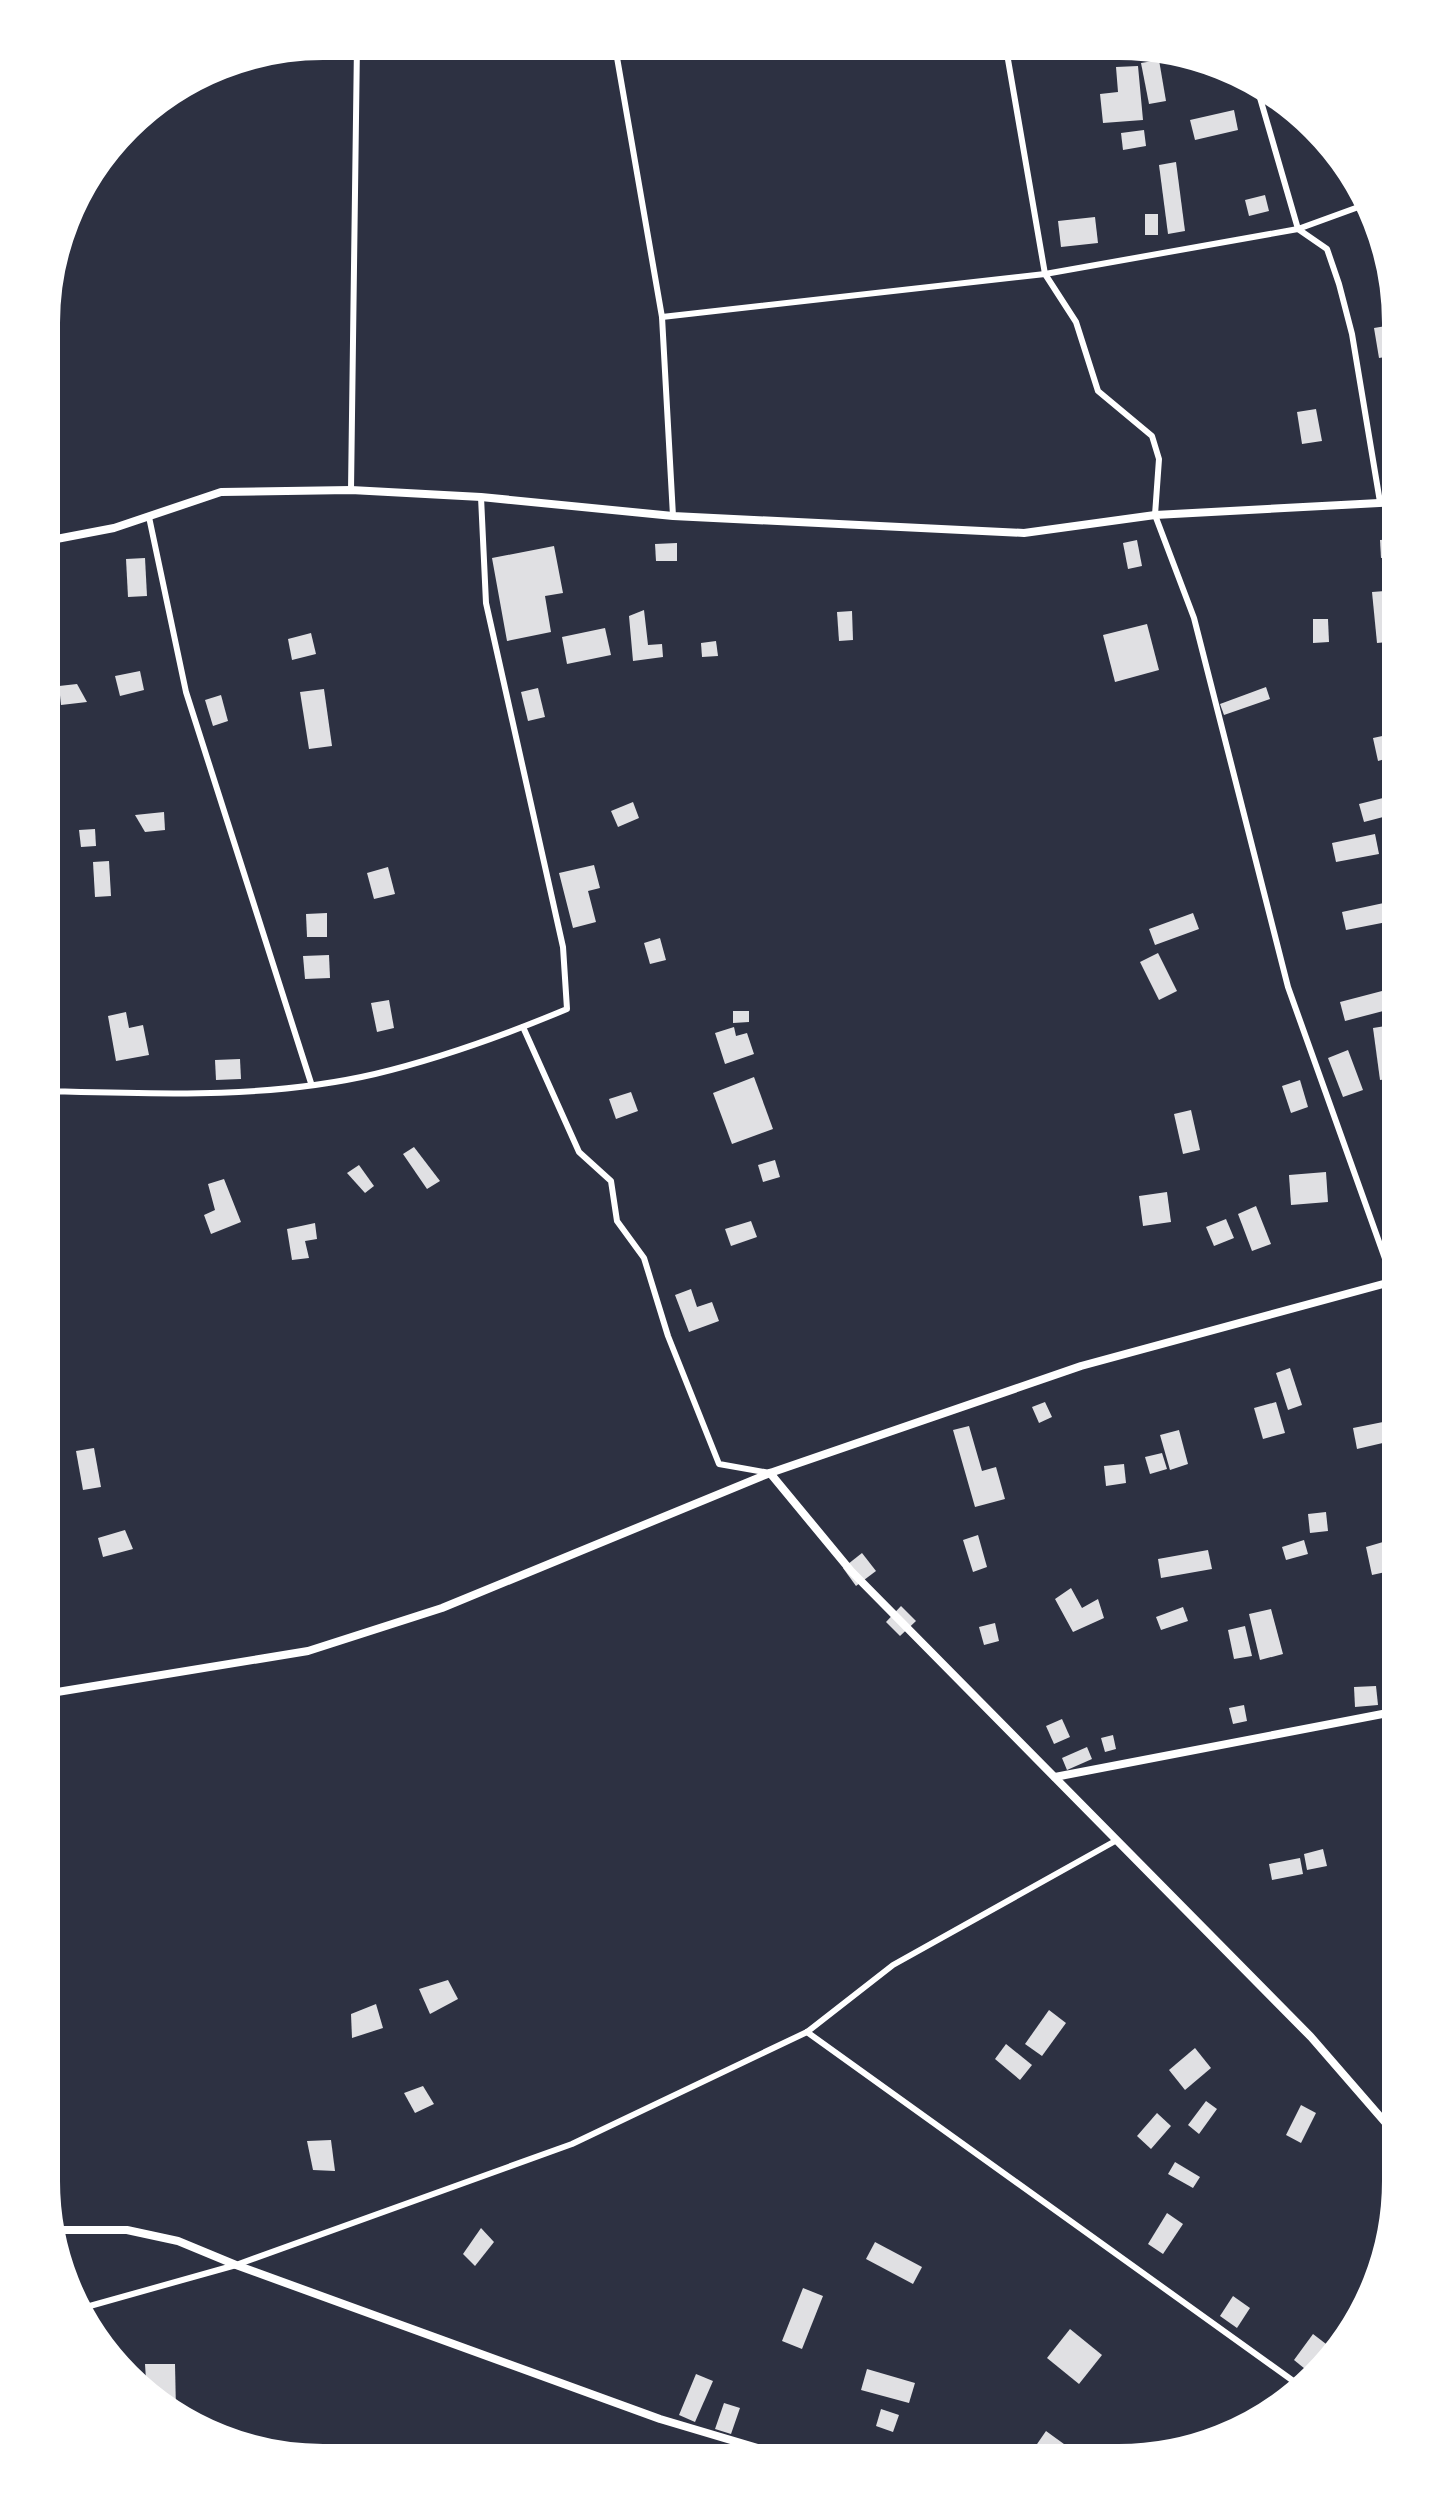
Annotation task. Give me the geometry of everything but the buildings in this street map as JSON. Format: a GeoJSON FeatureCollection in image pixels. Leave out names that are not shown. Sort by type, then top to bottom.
{"type":"FeatureCollection","features":[{"type":"Feature","properties":{"kind":"street"},"geometry":{"type":"LineString","coordinates":[[58,538],[149,517],[221,492],[351,490],[481,497],[673,516],[1024,533],[1155,515],[1384,502]]}},
{"type":"Feature","properties":{"kind":"street"},"geometry":{"type":"LineString","coordinates":[[58,1692],[308,1651],[442,1608],[770,1473],[1081,1366],[1383,1283]]}},
{"type":"Feature","properties":{"kind":"street"},"geometry":{"type":"LineString","coordinates":[[770,1473],[851,1571],[1311,2037],[1383,2120]]}},
{"type":"Feature","properties":{"kind":"street"},"geometry":{"type":"LineString","coordinates":[[1055,1777],[1383,1714]]}},
{"type":"Feature","properties":{"kind":"street"},"geometry":{"type":"LineString","coordinates":[[62,2230],[127,2230],[178,2241],[236,2265],[660,2419],[751,2446]]}},
{"type":"Feature","properties":{"kind":"lane"},"geometry":{"type":"LineString","coordinates":[[351,490],[357,58]]}},
{"type":"Feature","properties":{"kind":"lane"},"geometry":{"type":"LineString","coordinates":[[617,58],[662,317],[673,516]]}},
{"type":"Feature","properties":{"kind":"lane"},"geometry":{"type":"LineString","coordinates":[[1008,58],[1045,274],[1076,322],[1098,391],[1152,436],[1159,459],[1155,515],[1194,618],[1288,987],[1384,1249]]}},
{"type":"Feature","properties":{"kind":"lane"},"geometry":{"type":"LineString","coordinates":[[1261,100],[1298,229],[1327,249],[1339,284],[1352,334],[1380,502]]}},
{"type":"Feature","properties":{"kind":"lane"},"geometry":{"type":"LineString","coordinates":[[662,317],[1045,274],[1298,229],[1358,207]]}},
{"type":"Feature","properties":{"kind":"lane"},"geometry":{"type":"LineString","coordinates":[[58,1092],[169,1096],[373,1075],[448,1054],[567,1009],[560,932],[486,603],[481,497]]}},
{"type":"Feature","properties":{"kind":"lane"},"geometry":{"type":"LineString","coordinates":[[149,517],[186,692],[311,1083]]}},
{"type":"Feature","properties":{"kind":"lane"},"geometry":{"type":"LineString","coordinates":[[523,1027],[579,1152],[611,1181],[617,1221],[644,1258],[668,1336],[719,1464],[770,1473]]}},
{"type":"Feature","properties":{"kind":"lane"},"geometry":{"type":"LineString","coordinates":[[90,2306],[236,2265],[572,2144],[807,2032],[893,1965],[1117,1840]]}},
{"type":"Feature","properties":{"kind":"lane"},"geometry":{"type":"LineString","coordinates":[[807,2032],[1292,2380]]}}]}
